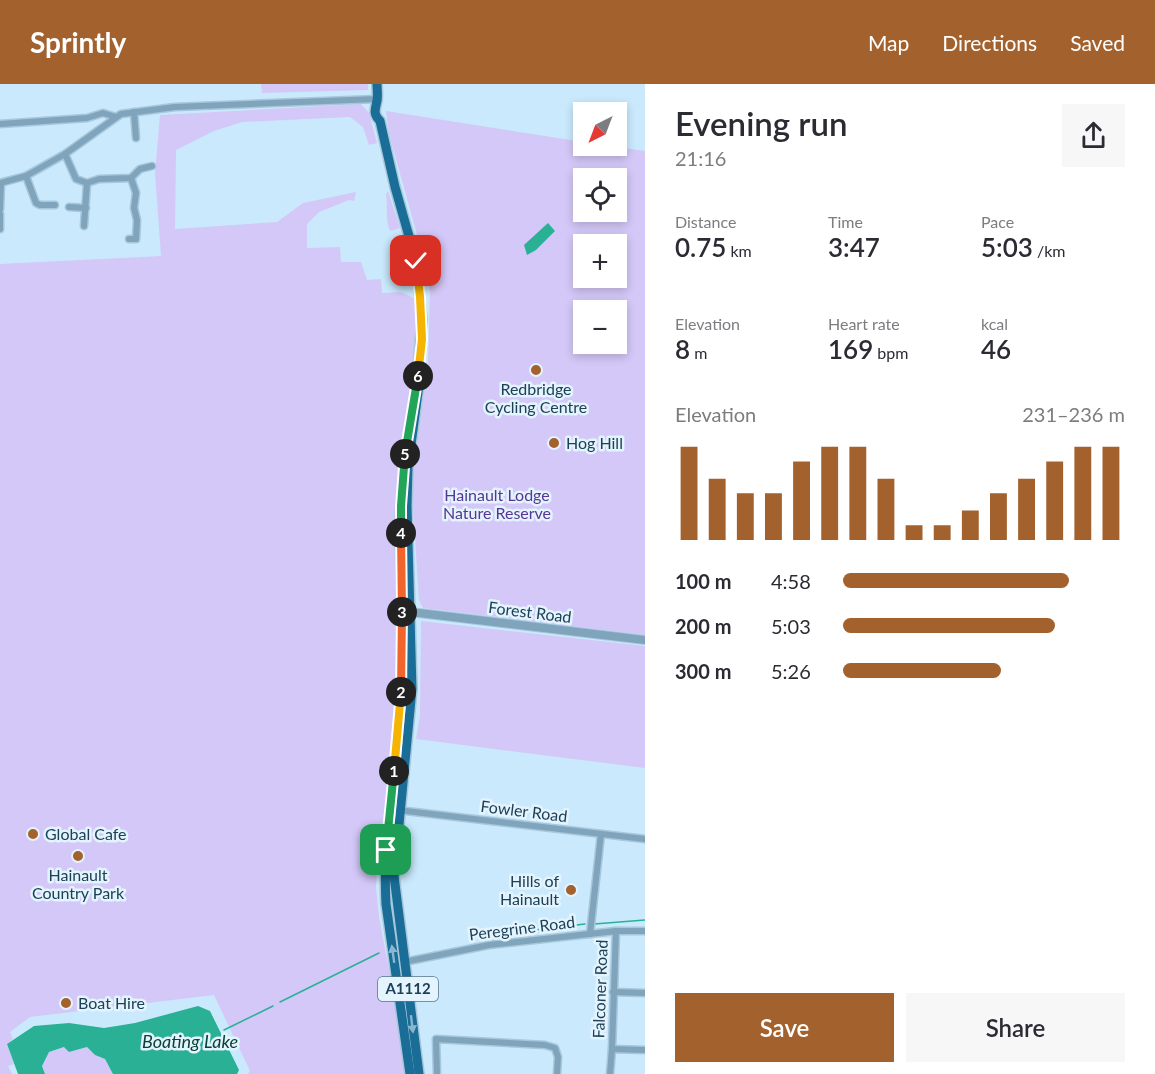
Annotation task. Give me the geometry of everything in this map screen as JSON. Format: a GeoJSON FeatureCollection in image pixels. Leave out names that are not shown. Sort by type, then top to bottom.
{"type":"FeatureCollection","features":[{"type":"Feature","properties":{"kind":"main road","name":"A1112"},"geometry":{"type":"LineString","coordinates":[[377,84],[376,118],[380,121],[395,187],[408,229],[417,271],[422,320],[417,381],[404,467],[401,506],[401,697],[385,863],[386,904],[410,1074]]}},
{"type":"Feature","properties":{"kind":"main road","name":"A1112"},"geometry":{"type":"LineString","coordinates":[[417,381],[419,385],[408,467],[407,506],[412,689],[394,876],[419,1074]]}},
{"type":"Feature","properties":{"kind":"street"},"geometry":{"type":"LineString","coordinates":[[0,209],[1,183],[26,176],[64,154],[116,117],[134,112],[175,107],[377,100]]}},
{"type":"Feature","properties":{"kind":"street"},"geometry":{"type":"LineString","coordinates":[[134,112],[136,138]]}},
{"type":"Feature","properties":{"kind":"street"},"geometry":{"type":"LineString","coordinates":[[0,124],[87,118],[103,113],[116,117]]}},
{"type":"Feature","properties":{"kind":"street"},"geometry":{"type":"LineString","coordinates":[[64,154],[76,179],[87,183],[99,179],[131,178],[140,169],[152,166]]}},
{"type":"Feature","properties":{"kind":"street"},"geometry":{"type":"LineString","coordinates":[[26,176],[36,202],[40,205],[55,205]]}},
{"type":"Feature","properties":{"kind":"street"},"geometry":{"type":"LineString","coordinates":[[129,239],[136,239],[137,220],[134,208],[136,193],[131,178]]}},
{"type":"Feature","properties":{"kind":"street"},"geometry":{"type":"LineString","coordinates":[[84,226],[87,183]]}},
{"type":"Feature","properties":{"kind":"street"},"geometry":{"type":"LineString","coordinates":[[69,207],[86,208]]}},
{"type":"Feature","properties":{"kind":"street"},"geometry":{"type":"LineString","coordinates":[[0,214],[0,229]]}},
{"type":"Feature","properties":{"kind":"street","name":"Forest Road"},"geometry":{"type":"LineString","coordinates":[[411,613],[645,640]]}},
{"type":"Feature","properties":{"kind":"street","name":"Fowler Road"},"geometry":{"type":"LineString","coordinates":[[389,809],[645,839]]}},
{"type":"Feature","properties":{"kind":"street"},"geometry":{"type":"LineString","coordinates":[[590,934],[601,834]]}},
{"type":"Feature","properties":{"kind":"street","name":"Peregrine Road"},"geometry":{"type":"LineString","coordinates":[[404,962],[489,945],[616,931],[645,931]]}},
{"type":"Feature","properties":{"kind":"street","name":"Falconer Road"},"geometry":{"type":"LineString","coordinates":[[610,1074],[616,931]]}},
{"type":"Feature","properties":{"kind":"street"},"geometry":{"type":"LineString","coordinates":[[613,992],[645,993]]}},
{"type":"Feature","properties":{"kind":"street"},"geometry":{"type":"LineString","coordinates":[[437,1074],[436,1039],[545,1045],[555,1048],[558,1057],[556,1074]]}},
{"type":"Feature","properties":{"kind":"street"},"geometry":{"type":"LineString","coordinates":[[612,1048],[645,1050]]}},
{"type":"Feature","properties":{"kind":"green space"},"geometry":{"type":"Polygon","coordinates":[[[261,84],[368,84],[368,90],[262,93],[261,84]]]}},
{"type":"Feature","properties":{"kind":"green space"},"geometry":{"type":"Polygon","coordinates":[[[361,104],[369,113],[377,143],[369,145],[363,127],[350,117],[242,122],[214,131],[176,150],[175,229],[277,222],[303,203],[356,192],[354,201],[349,200],[319,212],[307,224],[307,248],[340,247],[341,262],[361,262],[367,280],[381,279],[382,293],[401,292],[416,299],[416,333],[398,489],[396,720],[376,887],[405,1074],[248,1074],[250,1071],[214,995],[30,1017],[10,1032],[13,1039],[7,1044],[14,1064],[8,1066],[12,1074],[0,1074],[0,264],[161,256],[155,173],[160,115],[361,104]]]}},
{"type":"Feature","properties":{"kind":"green space","name":"Redbridge Cycling Centre"},"geometry":{"type":"Polygon","coordinates":[[[386,111],[573,140],[573,156],[627,156],[627,148],[645,151],[645,635],[423,608],[419,600],[413,505],[413,474],[428,363],[430,291],[421,249],[389,134],[386,111]]]}},
{"type":"Feature","properties":{"kind":"green space"},"geometry":{"type":"Polygon","coordinates":[[[388,191],[400,228],[390,231],[387,218],[386,194],[388,191]]]}},
{"type":"Feature","properties":{"kind":"green space"},"geometry":{"type":"Polygon","coordinates":[[[421,621],[645,646],[645,768],[416,739],[420,715],[421,621]]]}},
{"type":"Feature","properties":{"kind":"green space"},"geometry":{"type":"Polygon","coordinates":[[[65,1047],[69,1052],[87,1047],[95,1055],[105,1059],[113,1074],[45,1074],[42,1066],[49,1052],[65,1047]]]}},
{"type":"Feature","properties":{"kind":"water"},"geometry":{"type":"Polygon","coordinates":[[[548,223],[555,231],[536,250],[527,255],[524,245],[548,223]]]}},
{"type":"Feature","properties":{"kind":"water","name":"Boating Lake"},"geometry":{"type":"Polygon","coordinates":[[[198,1006],[210,1011],[239,1070],[237,1074],[113,1074],[105,1059],[95,1055],[87,1047],[69,1052],[64,1047],[49,1052],[42,1066],[45,1074],[18,1074],[7,1044],[34,1026],[69,1023],[104,1028],[135,1023],[198,1006]]]}},
{"type":"Feature","properties":{"kind":"waterway"},"geometry":{"type":"LineString","coordinates":[[594,924],[645,920]]}},
{"type":"Feature","properties":{"kind":"waterway"},"geometry":{"type":"LineString","coordinates":[[509,933],[585,924]]}},
{"type":"Feature","properties":{"kind":"waterway"},"geometry":{"type":"LineString","coordinates":[[280,1002],[379,953]]}},
{"type":"Feature","properties":{"kind":"waterway"},"geometry":{"type":"LineString","coordinates":[[224,1030],[273,1006]]}},
{"type":"Feature","properties":{"kind":"place","name":"Redbridge Cycling Centre"},"geometry":{"type":"Point","coordinates":[536,370]}},
{"type":"Feature","properties":{"kind":"place","name":"Hog Hill"},"geometry":{"type":"Point","coordinates":[554,443]}},
{"type":"Feature","properties":{"kind":"place","name":"Global Cafe"},"geometry":{"type":"Point","coordinates":[33,834]}},
{"type":"Feature","properties":{"kind":"place","name":"Hainault Country Park"},"geometry":{"type":"Point","coordinates":[78,856]}},
{"type":"Feature","properties":{"kind":"place","name":"Hills of Hainault"},"geometry":{"type":"Point","coordinates":[571,890]}},
{"type":"Feature","properties":{"kind":"place","name":"Boat Hire"},"geometry":{"type":"Point","coordinates":[66,1003]}},
{"type":"Feature","properties":{"kind":"route"},"geometry":{"type":"LineString","coordinates":[[386,850],[401,697],[401,506],[404,467],[422,339],[416,261]]}},
{"type":"Feature","properties":{"kind":"park label","name":"Hainault Lodge Nature Reserve"},"geometry":{"type":"Point","coordinates":[497,504]}}]}
